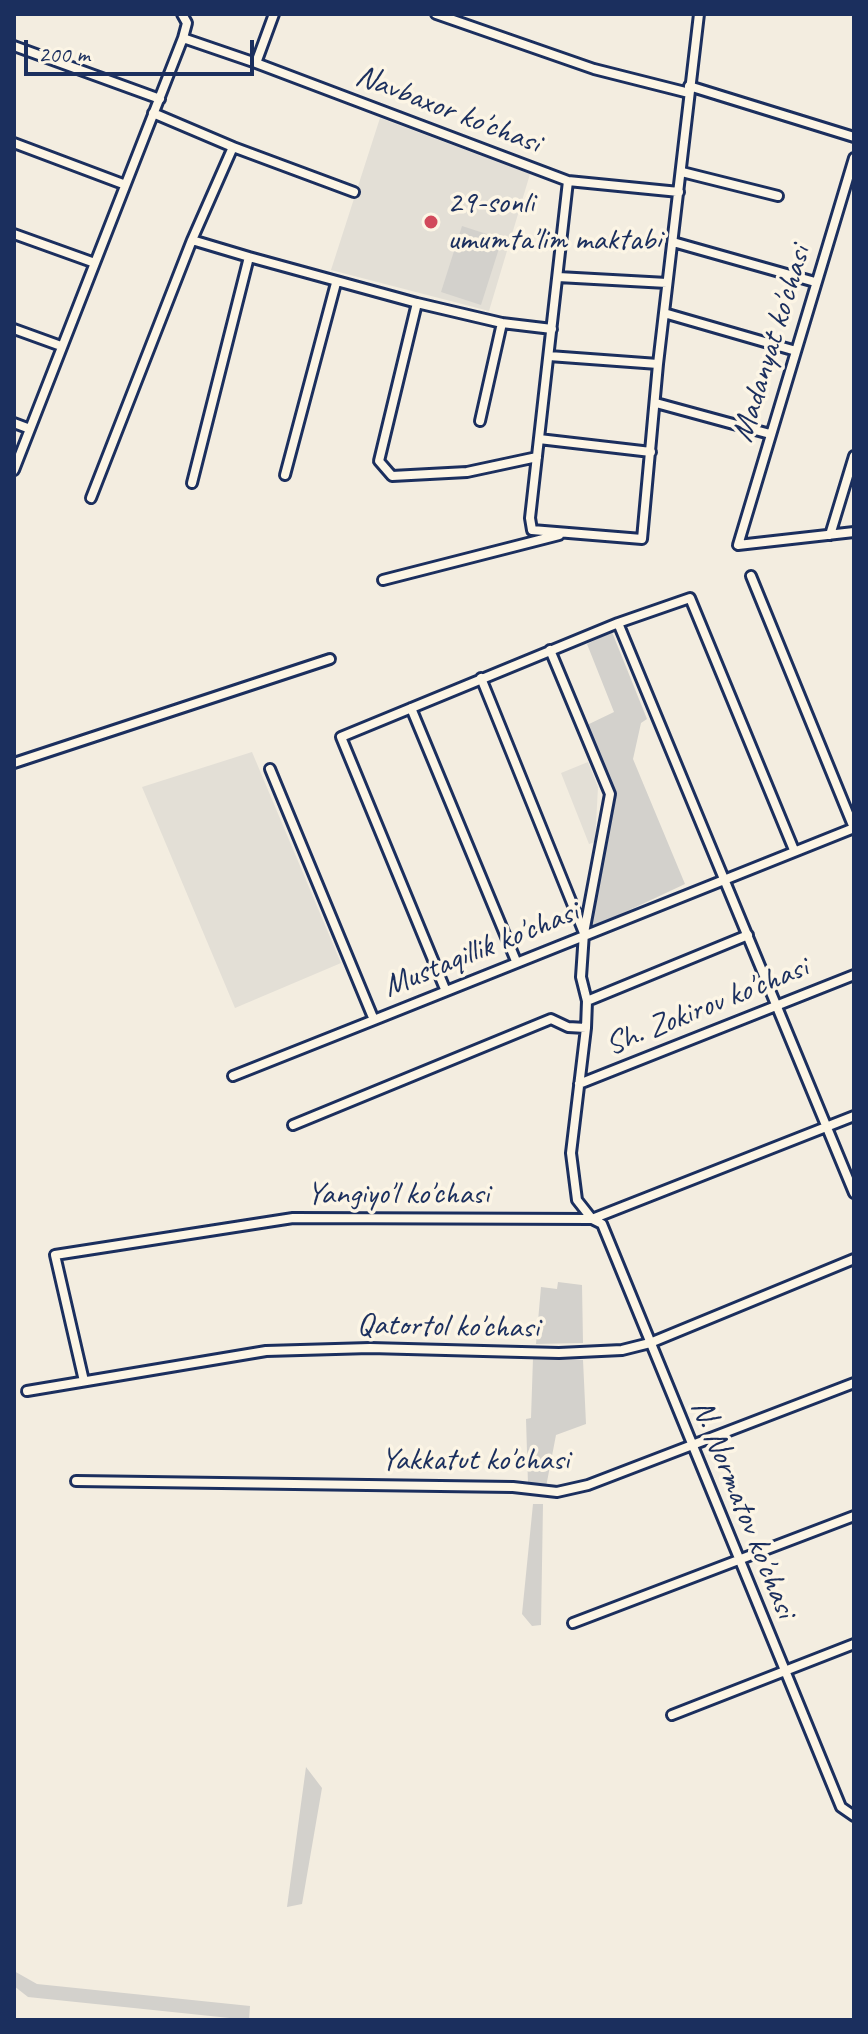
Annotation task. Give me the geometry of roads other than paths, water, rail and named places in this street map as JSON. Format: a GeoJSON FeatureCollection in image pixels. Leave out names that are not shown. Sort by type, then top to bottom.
{"type":"FeatureCollection","features":[{"type":"Feature","properties":{"kind":"street"},"geometry":{"type":"LineString","coordinates":[[14,470],[92,262],[183,38],[187,23],[182,14]]}},
{"type":"Feature","properties":{"kind":"street"},"geometry":{"type":"LineString","coordinates":[[256,63],[274,14]]}},
{"type":"Feature","properties":{"kind":"street"},"geometry":{"type":"LineString","coordinates":[[436,14],[594,69],[689,90],[854,137]]}},
{"type":"Feature","properties":{"kind":"street"},"geometry":{"type":"LineString","coordinates":[[568,181],[530,518],[532,530],[642,539],[658,364],[699,14]]}},
{"type":"Feature","properties":{"kind":"street","name":"Navbaxor ko'chasi"},"geometry":{"type":"LineString","coordinates":[[183,38],[568,181],[679,192]]}},
{"type":"Feature","properties":{"kind":"street"},"geometry":{"type":"LineString","coordinates":[[14,46],[160,99]]}},
{"type":"Feature","properties":{"kind":"street"},"geometry":{"type":"LineString","coordinates":[[153,113],[354,192]]}},
{"type":"Feature","properties":{"kind":"street"},"geometry":{"type":"LineString","coordinates":[[14,143],[123,184]]}},
{"type":"Feature","properties":{"kind":"street"},"geometry":{"type":"LineString","coordinates":[[91,498],[192,240],[233,147]]}},
{"type":"Feature","properties":{"kind":"street","name":"Madanyat ko'chasi"},"geometry":{"type":"LineString","coordinates":[[830,535],[738,545],[854,158]]}},
{"type":"Feature","properties":{"kind":"street"},"geometry":{"type":"LineString","coordinates":[[682,172],[778,196]]}},
{"type":"Feature","properties":{"kind":"street"},"geometry":{"type":"LineString","coordinates":[[14,234],[92,262]]}},
{"type":"Feature","properties":{"kind":"street"},"geometry":{"type":"LineString","coordinates":[[192,240],[336,283],[502,323],[552,329]]}},
{"type":"Feature","properties":{"kind":"street"},"geometry":{"type":"LineString","coordinates":[[673,242],[815,282]]}},
{"type":"Feature","properties":{"kind":"street"},"geometry":{"type":"LineString","coordinates":[[192,483],[249,257]]}},
{"type":"Feature","properties":{"kind":"street"},"geometry":{"type":"LineString","coordinates":[[558,277],[667,283]]}},
{"type":"Feature","properties":{"kind":"street"},"geometry":{"type":"LineString","coordinates":[[285,475],[336,283]]}},
{"type":"Feature","properties":{"kind":"street"},"geometry":{"type":"LineString","coordinates":[[417,303],[379,461],[392,476],[467,472],[537,457]]}},
{"type":"Feature","properties":{"kind":"street"},"geometry":{"type":"LineString","coordinates":[[664,313],[796,351]]}},
{"type":"Feature","properties":{"kind":"street"},"geometry":{"type":"LineString","coordinates":[[480,421],[502,323]]}},
{"type":"Feature","properties":{"kind":"street"},"geometry":{"type":"LineString","coordinates":[[14,329],[61,346]]}},
{"type":"Feature","properties":{"kind":"street"},"geometry":{"type":"LineString","coordinates":[[549,356],[658,364]]}},
{"type":"Feature","properties":{"kind":"street"},"geometry":{"type":"LineString","coordinates":[[656,403],[770,434]]}},
{"type":"Feature","properties":{"kind":"street"},"geometry":{"type":"LineString","coordinates":[[14,423],[30,429]]}},
{"type":"Feature","properties":{"kind":"street"},"geometry":{"type":"LineString","coordinates":[[539,439],[651,452]]}},
{"type":"Feature","properties":{"kind":"street"},"geometry":{"type":"LineString","coordinates":[[854,456],[830,535],[854,532]]}},
{"type":"Feature","properties":{"kind":"street"},"geometry":{"type":"LineString","coordinates":[[383,580],[567,533]]}},
{"type":"Feature","properties":{"kind":"street"},"geometry":{"type":"LineString","coordinates":[[751,576],[854,828]]}},
{"type":"Feature","properties":{"kind":"street"},"geometry":{"type":"LineString","coordinates":[[445,989],[341,737],[550,650],[690,598],[794,850]]}},
{"type":"Feature","properties":{"kind":"street"},"geometry":{"type":"LineString","coordinates":[[618,623],[854,1193]]}},
{"type":"Feature","properties":{"kind":"street","name":"Sh. Zokirov ko'chasi"},"geometry":{"type":"LineString","coordinates":[[550,650],[610,794],[584,933],[581,977],[587,1001],[586,1028],[571,1153],[577,1200],[592,1219]]}},
{"type":"Feature","properties":{"kind":"street"},"geometry":{"type":"LineString","coordinates":[[14,763],[330,659]]}},
{"type":"Feature","properties":{"kind":"street"},"geometry":{"type":"LineString","coordinates":[[481,678],[584,933]]}},
{"type":"Feature","properties":{"kind":"street"},"geometry":{"type":"LineString","coordinates":[[411,708],[516,961]]}},
{"type":"Feature","properties":{"kind":"street","name":"Mustaqillik ko'chasi"},"geometry":{"type":"LineString","coordinates":[[270,769],[374,1020],[584,933],[854,828]]}},
{"type":"Feature","properties":{"kind":"street"},"geometry":{"type":"LineString","coordinates":[[587,1001],[748,935]]}},
{"type":"Feature","properties":{"kind":"street","name":"Sh. Zokirov ko'chasi"},"geometry":{"type":"LineString","coordinates":[[579,1084],[854,975]]}},
{"type":"Feature","properties":{"kind":"street"},"geometry":{"type":"LineString","coordinates":[[293,1125],[551,1019],[568,1027],[586,1028]]}},
{"type":"Feature","properties":{"kind":"street"},"geometry":{"type":"LineString","coordinates":[[233,1076],[374,1020]]}},
{"type":"Feature","properties":{"kind":"street","name":"Yangiyo'l ko'chasi"},"geometry":{"type":"LineString","coordinates":[[84,1381],[55,1255],[293,1218],[592,1219],[854,1116]]}},
{"type":"Feature","properties":{"kind":"street","name":"N. Normatov ko'chasi"},"geometry":{"type":"LineString","coordinates":[[592,1219],[602,1224],[737,1561],[841,1807],[854,1816]]}},
{"type":"Feature","properties":{"kind":"street","name":"Qatortol ko'chasi"},"geometry":{"type":"LineString","coordinates":[[27,1391],[266,1351],[370,1348],[559,1353],[622,1350],[650,1343],[854,1259]]}},
{"type":"Feature","properties":{"kind":"street","name":"Yakkatut ko'chasi"},"geometry":{"type":"LineString","coordinates":[[76,1481],[513,1487],[557,1492],[588,1485],[691,1448],[854,1383]]}},
{"type":"Feature","properties":{"kind":"street"},"geometry":{"type":"LineString","coordinates":[[573,1623],[854,1516]]}},
{"type":"Feature","properties":{"kind":"street"},"geometry":{"type":"LineString","coordinates":[[672,1715],[854,1644]]}},
{"type":"Feature","properties":{"kind":"place","name":"29-sonli umumta'lim maktabi"},"geometry":{"type":"Point","coordinates":[431,222]}}]}
